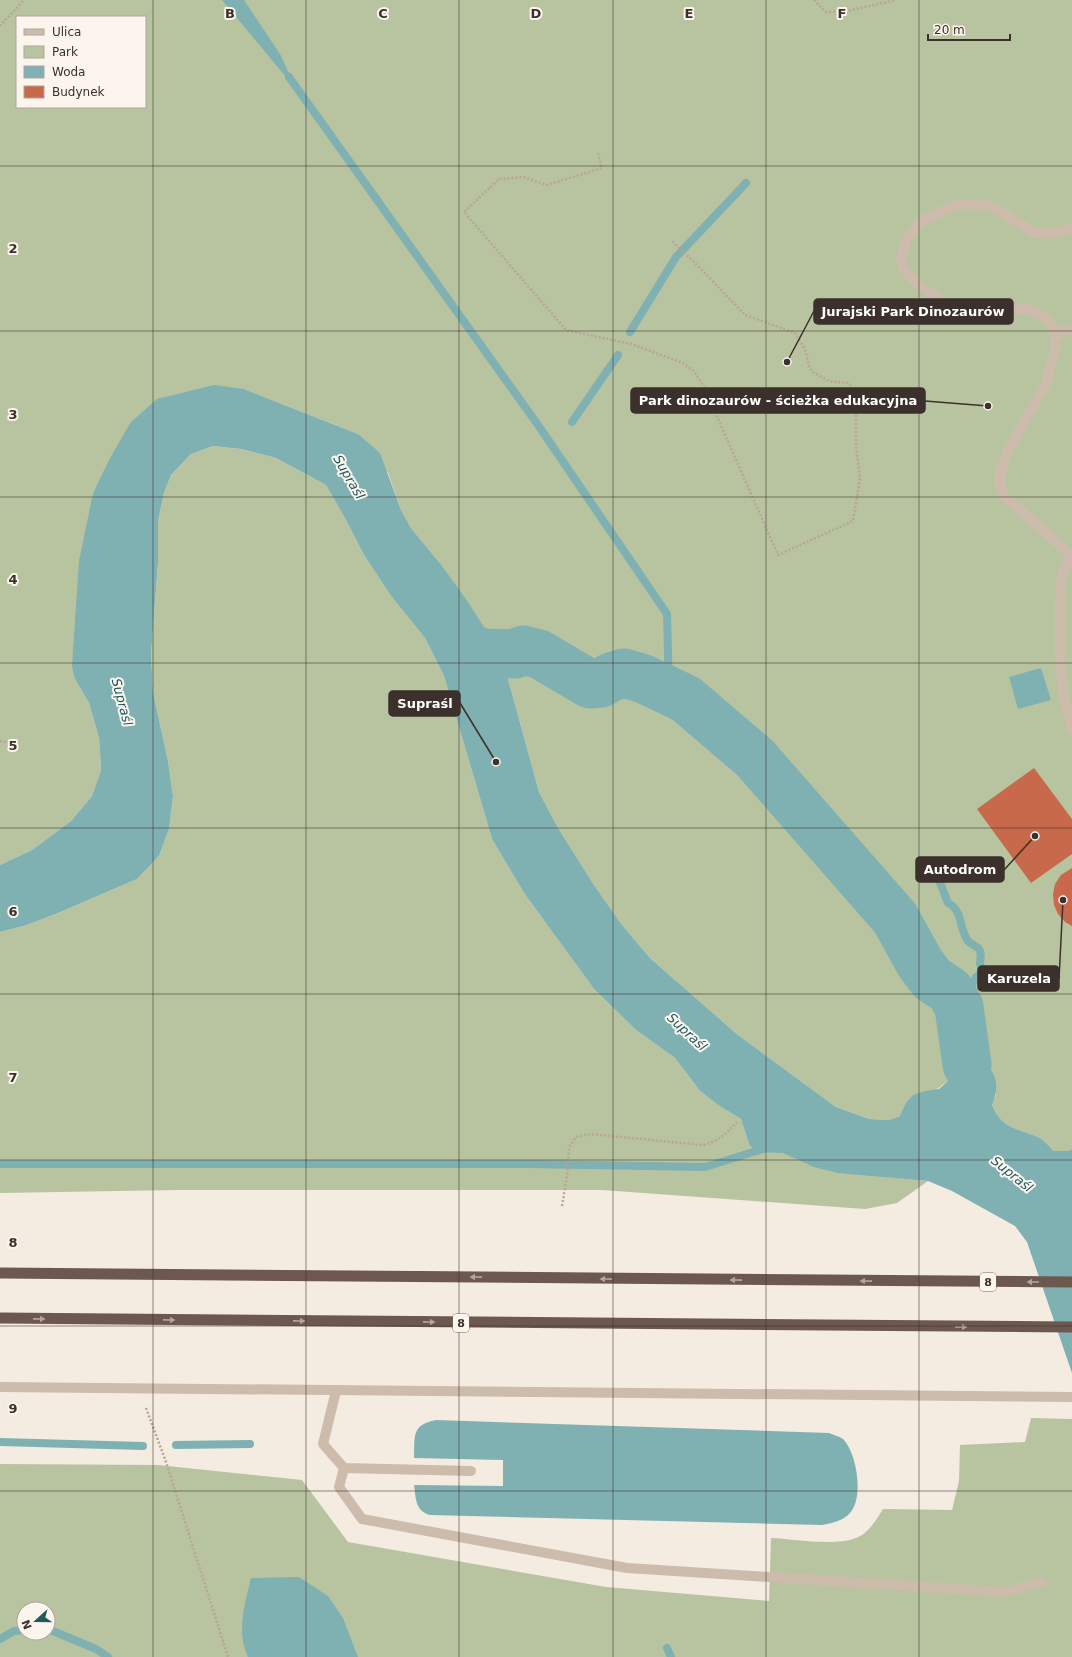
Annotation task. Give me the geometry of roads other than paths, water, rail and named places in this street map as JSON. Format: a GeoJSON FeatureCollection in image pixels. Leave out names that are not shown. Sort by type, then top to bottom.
{"type":"FeatureCollection","features":[{"type":"Feature","properties":{"kind":"highway","name":"8"},"geometry":{"type":"LineString","coordinates":[[0,1273],[1072,1282]]}},
{"type":"Feature","properties":{"kind":"highway","name":"8"},"geometry":{"type":"LineString","coordinates":[[0,1318],[922,1327],[1072,1327]]}},
{"type":"Feature","properties":{"kind":"street"},"geometry":{"type":"LineString","coordinates":[[1072,228],[1051,234],[1034,233],[1005,214],[987,206],[960,204],[920,222],[907,239],[901,257],[904,269],[915,282],[948,305],[974,310],[1029,309],[1047,319],[1054,328],[1055,350],[1046,384],[1007,452],[1000,474],[1000,486],[1004,496],[1071,555],[1062,574],[1060,599],[1060,659],[1064,700],[1072,730]]}},
{"type":"Feature","properties":{"kind":"street"},"geometry":{"type":"LineString","coordinates":[[1054,336],[1072,329]]}},
{"type":"Feature","properties":{"kind":"street"},"geometry":{"type":"LineString","coordinates":[[0,1388],[1072,1397]]}},
{"type":"Feature","properties":{"kind":"street"},"geometry":{"type":"LineString","coordinates":[[336,1391],[323,1444],[344,1468],[471,1471]]}},
{"type":"Feature","properties":{"kind":"street"},"geometry":{"type":"LineString","coordinates":[[344,1468],[339,1486],[362,1519],[627,1568],[1005,1592],[1042,1582]]}},
{"type":"Feature","properties":{"kind":"water"},"geometry":{"type":"Polygon","coordinates":[[[222,0],[244,0],[280,54],[295,86],[281,71],[222,0]]]}},
{"type":"Feature","properties":{"kind":"water"},"geometry":{"type":"Polygon","coordinates":[[[214,385],[244,389],[358,434],[380,453],[401,510],[411,528],[443,567],[468,602],[492,640],[508,651],[505,668],[539,792],[558,828],[594,885],[622,925],[650,958],[738,1035],[836,1107],[869,1119],[889,1120],[900,1116],[906,1103],[913,1095],[939,1089],[948,1081],[954,1067],[952,1053],[955,1034],[949,1004],[958,996],[966,996],[969,1003],[976,1050],[992,1072],[996,1082],[995,1098],[992,1105],[996,1113],[1006,1124],[1040,1138],[1054,1151],[1068,1151],[1072,1149],[1072,1373],[1027,1242],[1015,1226],[952,1191],[928,1181],[838,1173],[814,1167],[783,1153],[756,1152],[749,1144],[741,1119],[718,1105],[700,1091],[675,1058],[636,1030],[594,989],[524,893],[492,839],[444,676],[425,638],[391,596],[364,555],[326,485],[276,458],[241,449],[213,446],[191,454],[171,475],[164,493],[158,521],[158,563],[151,654],[153,692],[168,761],[173,796],[169,829],[159,856],[137,879],[27,925],[0,932],[0,865],[32,850],[71,821],[92,796],[101,770],[99,738],[89,703],[75,679],[72,666],[79,561],[93,493],[109,460],[130,423],[157,399],[214,385]]]}},
{"type":"Feature","properties":{"kind":"water"},"geometry":{"type":"Polygon","coordinates":[[[1041,668],[1051,700],[1018,709],[1009,677],[1041,668]]]}},
{"type":"Feature","properties":{"kind":"water"},"geometry":{"type":"Polygon","coordinates":[[[436,1420],[829,1433],[843,1439],[852,1454],[857,1476],[857,1497],[854,1506],[847,1516],[837,1521],[822,1525],[430,1515],[425,1513],[419,1507],[414,1485],[503,1486],[503,1460],[414,1458],[415,1438],[418,1428],[428,1422],[436,1420]]]}},
{"type":"Feature","properties":{"kind":"water"},"geometry":{"type":"Polygon","coordinates":[[[299,1577],[328,1596],[343,1618],[358,1657],[248,1657],[244,1647],[242,1628],[244,1607],[251,1578],[299,1577]]]}},
{"type":"Feature","properties":{"kind":"waterway"},"geometry":{"type":"LineString","coordinates":[[289,77],[538,425],[667,614],[669,692]]}},
{"type":"Feature","properties":{"kind":"waterway"},"geometry":{"type":"LineString","coordinates":[[630,332],[676,257],[746,183]]}},
{"type":"Feature","properties":{"kind":"waterway"},"geometry":{"type":"LineString","coordinates":[[572,422],[618,355]]}},
{"type":"Feature","properties":{"kind":"waterway"},"geometry":{"type":"LineString","coordinates":[[464,647],[484,653],[515,654],[523,650],[539,654],[590,684],[601,683],[611,677],[624,673],[644,679],[686,699],[755,758],[895,918],[920,963],[932,979],[950,991],[959,1007],[967,1065]]}},
{"type":"Feature","properties":{"kind":"waterway"},"geometry":{"type":"LineString","coordinates":[[934,867],[948,903],[953,906],[959,915],[965,936],[969,942],[979,949],[981,953],[980,964],[982,973],[976,977],[961,1004]]}},
{"type":"Feature","properties":{"kind":"waterway"},"geometry":{"type":"LineString","coordinates":[[0,1164],[528,1164],[705,1167],[766,1148]]}},
{"type":"Feature","properties":{"kind":"waterway"},"geometry":{"type":"LineString","coordinates":[[0,1442],[143,1446]]}},
{"type":"Feature","properties":{"kind":"waterway"},"geometry":{"type":"LineString","coordinates":[[176,1445],[250,1444]]}},
{"type":"Feature","properties":{"kind":"waterway"},"geometry":{"type":"LineString","coordinates":[[0,1639],[16,1631]]}},
{"type":"Feature","properties":{"kind":"waterway"},"geometry":{"type":"LineString","coordinates":[[56,1632],[96,1649],[108,1657]]}},
{"type":"Feature","properties":{"kind":"waterway"},"geometry":{"type":"LineString","coordinates":[[667,1648],[671,1657]]}},
{"type":"Feature","properties":{"kind":"place","name":"Jurajski Park Dinozaurów"},"geometry":{"type":"Point","coordinates":[787,362]}},
{"type":"Feature","properties":{"kind":"place","name":"Park dinozaurów - ścieżka edukacyjna"},"geometry":{"type":"Point","coordinates":[988,406]}},
{"type":"Feature","properties":{"kind":"place","name":"Supraśl"},"geometry":{"type":"Point","coordinates":[496,762]}},
{"type":"Feature","properties":{"kind":"place","name":"Autodrom"},"geometry":{"type":"Point","coordinates":[1035,836]}},
{"type":"Feature","properties":{"kind":"place","name":"Karuzela"},"geometry":{"type":"Point","coordinates":[1063,900]}}]}
